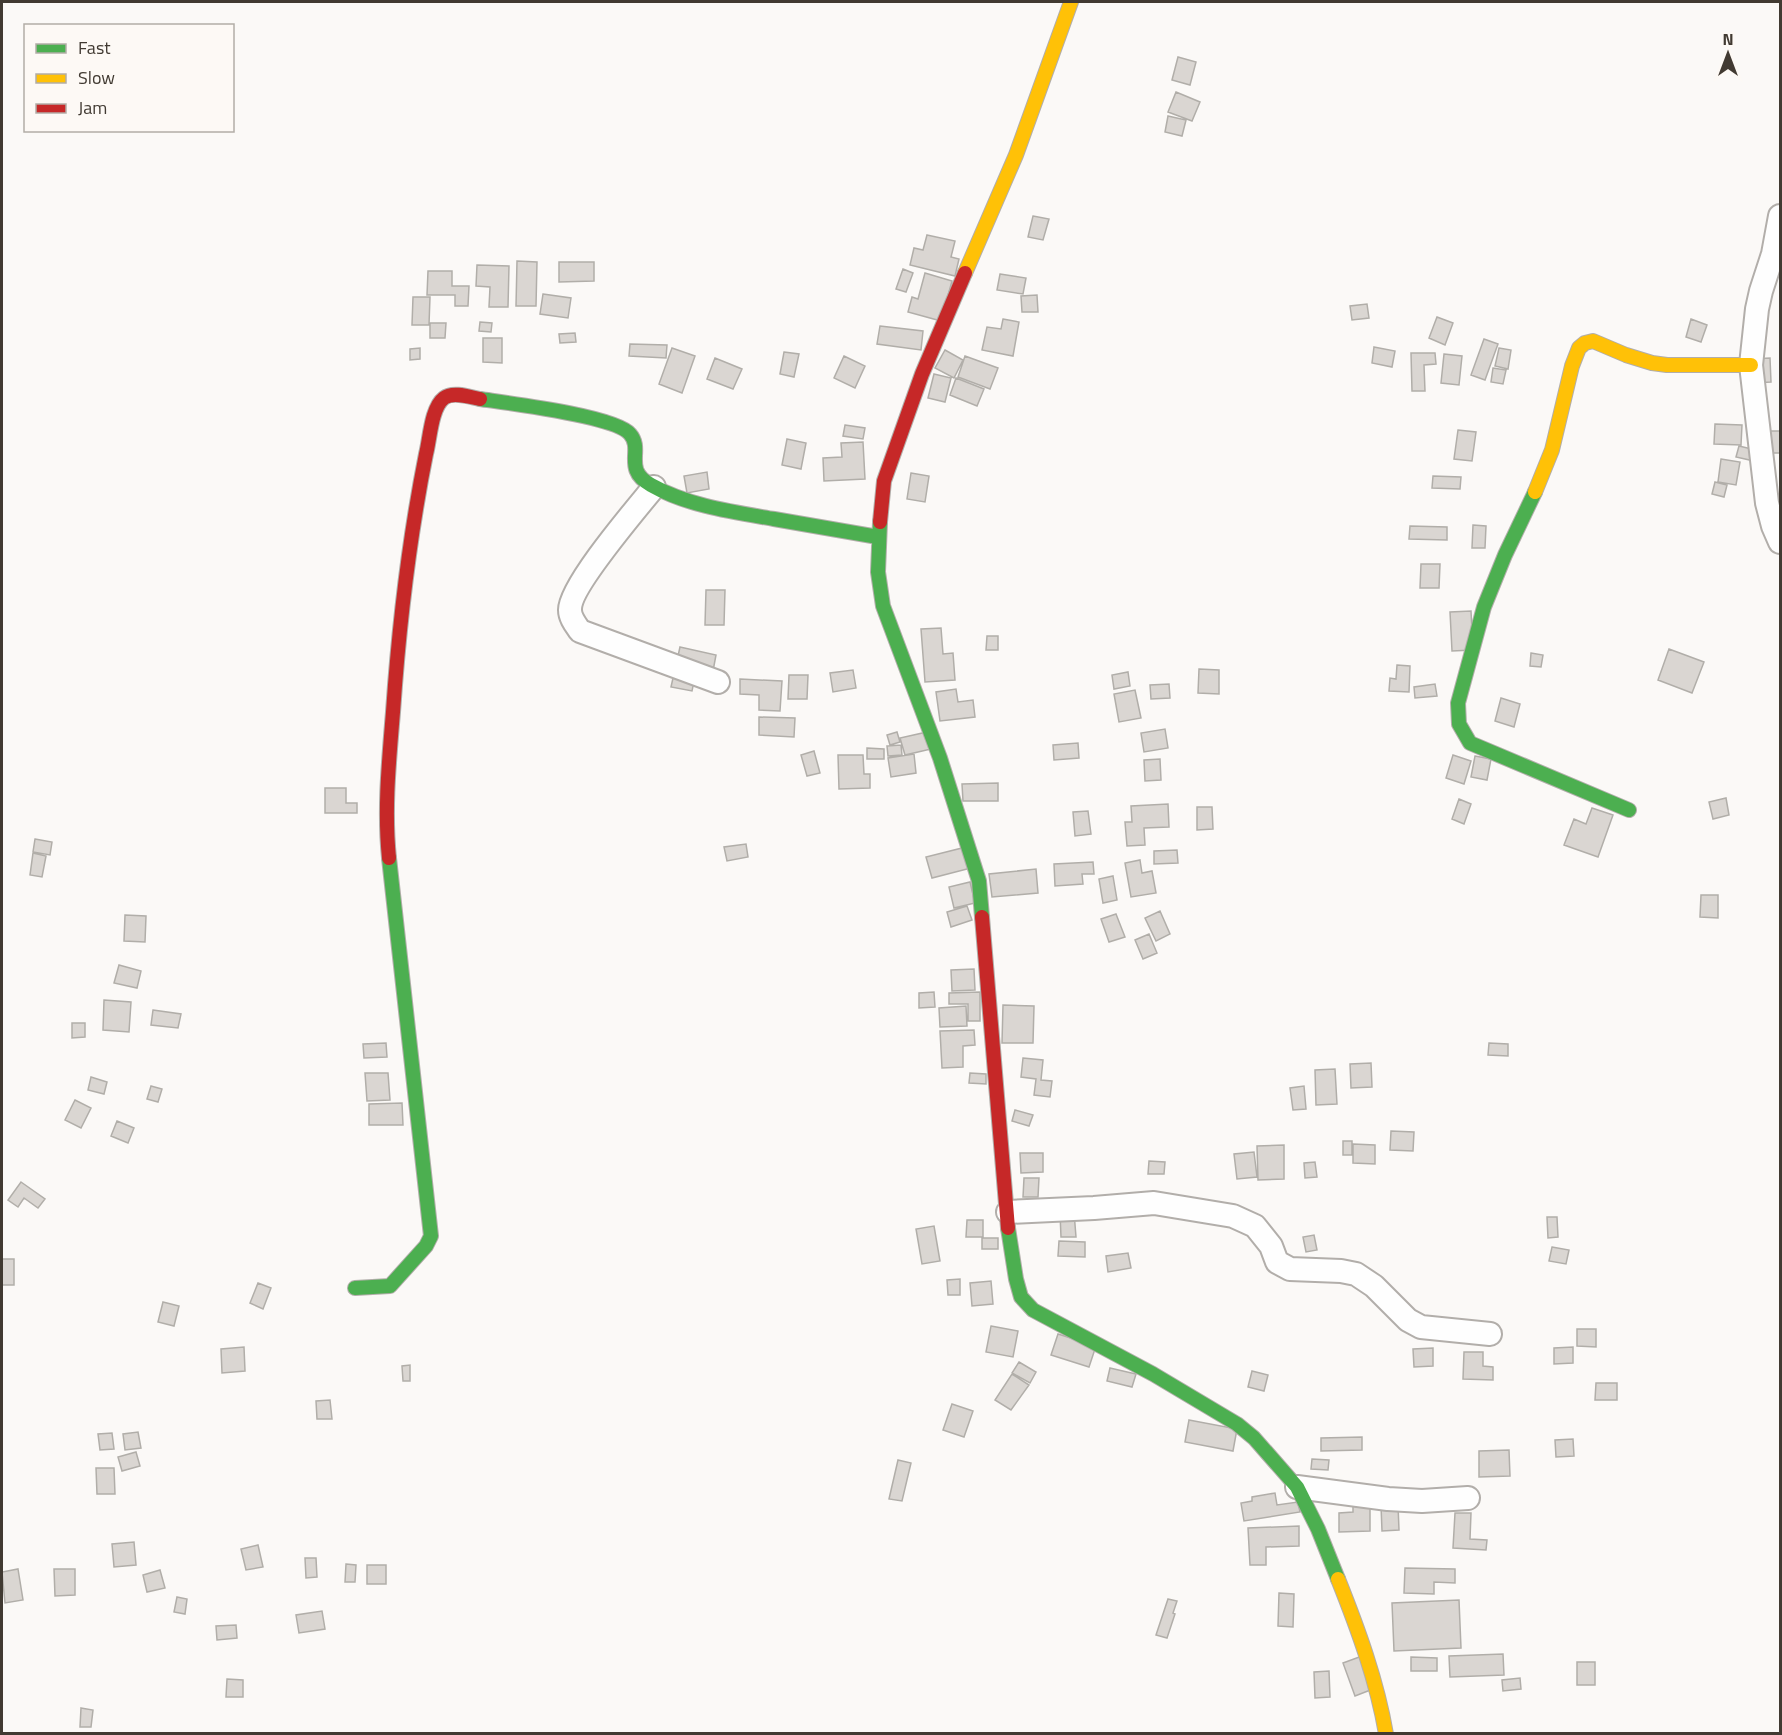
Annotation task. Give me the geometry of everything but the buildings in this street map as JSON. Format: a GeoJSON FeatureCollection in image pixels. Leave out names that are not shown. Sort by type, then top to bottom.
{"type":"FeatureCollection","features":[{"type":"Feature","properties":{"kind":"street"},"geometry":{"type":"LineString","coordinates":[[1071,2],[1004,185],[922,374],[884,481],[878,537],[878,572],[884,606],[940,758],[979,881],[1010,1245],[1021,1297],[1033,1310],[1163,1379],[1238,1424],[1254,1438],[1298,1487],[1318,1529],[1352,1613],[1380,1700],[1386,1734]]}},
{"type":"Feature","properties":{"kind":"street"},"geometry":{"type":"LineString","coordinates":[[1780,216],[1773,254],[1757,309],[1751,365],[1767,503],[1780,542]]}},
{"type":"Feature","properties":{"kind":"street"},"geometry":{"type":"LineString","coordinates":[[1629,810],[1470,742],[1460,731],[1457,717],[1458,703],[1484,607],[1505,555],[1541,480],[1560,424],[1572,366],[1579,348],[1585,343],[1593,342],[1652,363],[1667,365],[1751,365]]}},
{"type":"Feature","properties":{"kind":"street"},"geometry":{"type":"LineString","coordinates":[[355,1288],[390,1286],[426,1246],[431,1236],[386,829],[386,803],[405,564],[419,482],[438,408],[447,396],[456,395],[570,414],[622,427],[630,432],[633,439],[634,466],[638,475],[654,487],[687,500],[732,512],[878,537]]}},
{"type":"Feature","properties":{"kind":"street"},"geometry":{"type":"LineString","coordinates":[[654,487],[582,581],[573,596],[570,610],[580,631],[718,682]]}},
{"type":"Feature","properties":{"kind":"street"},"geometry":{"type":"LineString","coordinates":[[1008,1212],[1154,1203],[1233,1216],[1256,1226],[1271,1246],[1277,1262],[1290,1269],[1341,1271],[1356,1274],[1374,1286],[1408,1320],[1420,1327],[1490,1334]]}},
{"type":"Feature","properties":{"kind":"street"},"geometry":{"type":"LineString","coordinates":[[1298,1487],[1388,1499],[1422,1501],[1468,1497]]}},
{"type":"Feature","properties":{"kind":"traffic: fast"},"geometry":{"type":"LineString","coordinates":[[480,399],[560,411],[620,427],[634,440],[635,466],[642,479],[680,498],[727,511],[878,537]]}},
{"type":"Feature","properties":{"kind":"traffic: fast"},"geometry":{"type":"LineString","coordinates":[[1535,492],[1505,555],[1484,607],[1458,703],[1459,724],[1470,743],[1629,810]]}},
{"type":"Feature","properties":{"kind":"traffic: fast"},"geometry":{"type":"LineString","coordinates":[[880,522],[878,572],[883,606],[940,758],[979,881],[982,917]]}},
{"type":"Feature","properties":{"kind":"traffic: fast"},"geometry":{"type":"LineString","coordinates":[[355,1288],[390,1286],[426,1246],[431,1236],[389,858]]}},
{"type":"Feature","properties":{"kind":"traffic: fast"},"geometry":{"type":"LineString","coordinates":[[1008,1228],[1021,1297],[1033,1310],[1153,1374],[1237,1424],[1254,1438],[1297,1487],[1318,1529],[1338,1579]]}},
{"type":"Feature","properties":{"kind":"traffic: slow"},"geometry":{"type":"LineString","coordinates":[[965,273],[1016,155],[1071,2]]}},
{"type":"Feature","properties":{"kind":"traffic: slow"},"geometry":{"type":"LineString","coordinates":[[1535,492],[1552,450],[1572,366],[1579,348],[1585,343],[1593,341],[1626,355],[1667,365],[1751,365]]}},
{"type":"Feature","properties":{"kind":"traffic: slow"},"geometry":{"type":"LineString","coordinates":[[1338,1579],[1366,1655],[1378,1694],[1386,1734]]}},
{"type":"Feature","properties":{"kind":"traffic: jam"},"geometry":{"type":"LineString","coordinates":[[880,522],[884,481],[922,374],[965,273]]}},
{"type":"Feature","properties":{"kind":"traffic: jam"},"geometry":{"type":"LineString","coordinates":[[389,858],[388,785],[398,647],[405,582],[432,424],[436,409],[444,398],[462,395],[480,399]]}},
{"type":"Feature","properties":{"kind":"traffic: jam"},"geometry":{"type":"LineString","coordinates":[[982,917],[1008,1228]]}}]}
